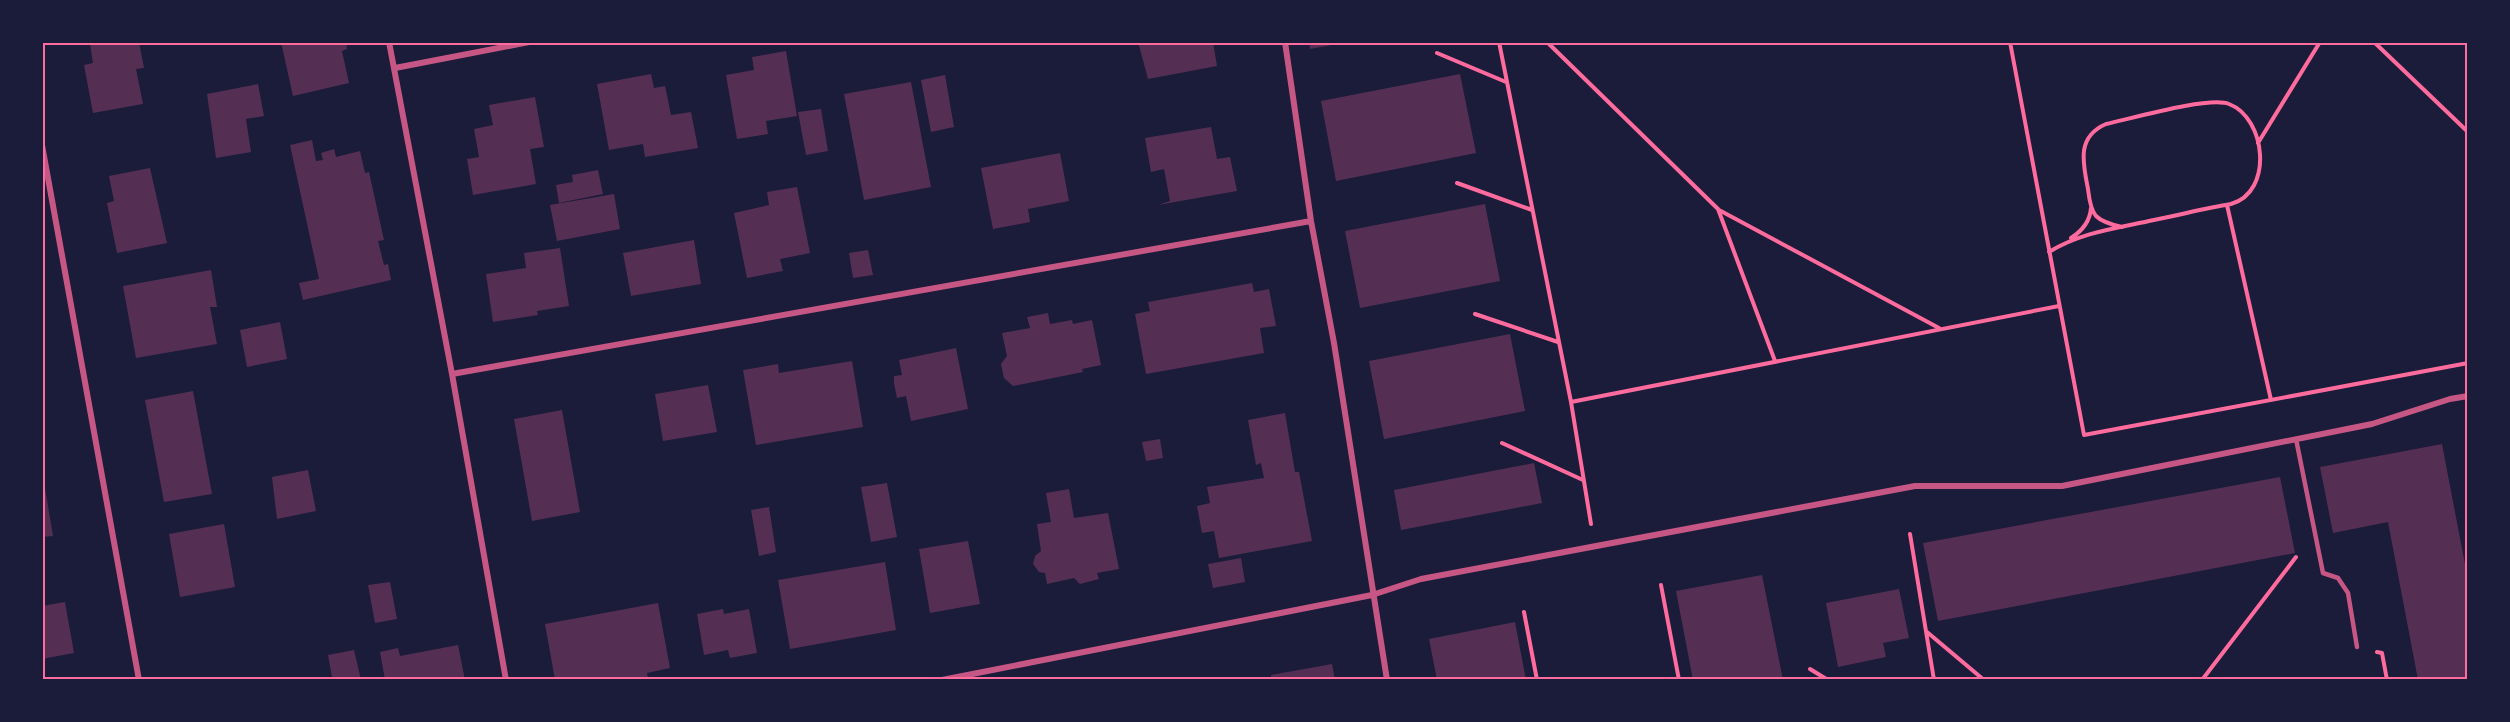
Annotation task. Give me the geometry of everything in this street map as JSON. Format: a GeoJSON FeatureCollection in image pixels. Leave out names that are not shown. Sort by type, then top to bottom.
{"type":"FeatureCollection","features":[{"type":"Feature","properties":{"kind":"street"},"geometry":{"type":"LineString","coordinates":[[389,42],[452,374],[506,680]]}},
{"type":"Feature","properties":{"kind":"street"},"geometry":{"type":"LineString","coordinates":[[394,68],[529,42]]}},
{"type":"Feature","properties":{"kind":"street"},"geometry":{"type":"LineString","coordinates":[[1285,42],[1311,221],[1334,343],[1387,680]]}},
{"type":"Feature","properties":{"kind":"street"},"geometry":{"type":"LineString","coordinates":[[42,145],[139,680]]}},
{"type":"Feature","properties":{"kind":"street"},"geometry":{"type":"LineString","coordinates":[[452,374],[1311,221]]}},
{"type":"Feature","properties":{"kind":"street"},"geometry":{"type":"LineString","coordinates":[[942,680],[1372,595],[1421,579],[1915,486],[2062,486],[2372,424],[2450,399],[2468,396]]}},
{"type":"Feature","properties":{"kind":"lane"},"geometry":{"type":"LineString","coordinates":[[2296,438],[2323,573],[2338,579],[2348,593],[2357,647]]}},
{"type":"Feature","properties":{"kind":"path"},"geometry":{"type":"LineString","coordinates":[[1499,42],[1571,402],[1592,531]]}},
{"type":"Feature","properties":{"kind":"path"},"geometry":{"type":"LineString","coordinates":[[1547,42],[1718,209],[1941,329]]}},
{"type":"Feature","properties":{"kind":"path"},"geometry":{"type":"LineString","coordinates":[[2010,42],[2084,435],[2468,363]]}},
{"type":"Feature","properties":{"kind":"path"},"geometry":{"type":"LineString","coordinates":[[2258,144],[2320,42]]}},
{"type":"Feature","properties":{"kind":"path"},"geometry":{"type":"LineString","coordinates":[[2374,42],[2468,132]]}},
{"type":"Feature","properties":{"kind":"path"},"geometry":{"type":"LineString","coordinates":[[1437,53],[1507,82]]}},
{"type":"Feature","properties":{"kind":"path"},"geometry":{"type":"LineString","coordinates":[[2049,252],[2083,227],[2091,216],[2082,149],[2095,131],[2106,124],[2221,102],[2242,112],[2254,129],[2260,163],[2254,186],[2238,202],[2065,242]]}},
{"type":"Feature","properties":{"kind":"path"},"geometry":{"type":"LineString","coordinates":[[1457,183],[1532,211]]}},
{"type":"Feature","properties":{"kind":"path"},"geometry":{"type":"LineString","coordinates":[[2227,205],[2271,400]]}},
{"type":"Feature","properties":{"kind":"path"},"geometry":{"type":"LineString","coordinates":[[2091,208],[2103,220],[2122,227]]}},
{"type":"Feature","properties":{"kind":"path"},"geometry":{"type":"LineString","coordinates":[[1718,209],[1775,361]]}},
{"type":"Feature","properties":{"kind":"path"},"geometry":{"type":"LineString","coordinates":[[1571,402],[2059,306]]}},
{"type":"Feature","properties":{"kind":"path"},"geometry":{"type":"LineString","coordinates":[[1474,314],[1559,342]]}},
{"type":"Feature","properties":{"kind":"path"},"geometry":{"type":"LineString","coordinates":[[1502,443],[1583,480]]}},
{"type":"Feature","properties":{"kind":"path"},"geometry":{"type":"LineString","coordinates":[[1910,534],[1934,680]]}},
{"type":"Feature","properties":{"kind":"path"},"geometry":{"type":"LineString","coordinates":[[2202,680],[2298,554]]}},
{"type":"Feature","properties":{"kind":"path"},"geometry":{"type":"LineString","coordinates":[[1661,585],[1679,680]]}},
{"type":"Feature","properties":{"kind":"path"},"geometry":{"type":"LineString","coordinates":[[1524,612],[1537,680]]}},
{"type":"Feature","properties":{"kind":"path"},"geometry":{"type":"LineString","coordinates":[[1926,632],[1984,680]]}},
{"type":"Feature","properties":{"kind":"path"},"geometry":{"type":"LineString","coordinates":[[1810,669],[1827,680]]}},
{"type":"Feature","properties":{"kind":"building"},"geometry":{"type":"Polygon","coordinates":[[[139,42],[144,68],[136,69],[143,104],[93,113],[84,65],[93,63],[90,44],[139,42]]]}},
{"type":"Feature","properties":{"kind":"building"},"geometry":{"type":"Polygon","coordinates":[[[281,42],[346,42],[347,49],[342,51],[349,83],[293,96],[281,42]]]}},
{"type":"Feature","properties":{"kind":"building"},"geometry":{"type":"Polygon","coordinates":[[[1138,42],[1213,42],[1217,66],[1148,79],[1138,42]]]}},
{"type":"Feature","properties":{"kind":"building"},"geometry":{"type":"Polygon","coordinates":[[[1309,42],[1342,42],[1342,43],[1310,49],[1309,42]]]}},
{"type":"Feature","properties":{"kind":"building"},"geometry":{"type":"Polygon","coordinates":[[[786,51],[797,116],[766,121],[768,134],[737,139],[726,75],[754,70],[752,57],[786,51]]]}},
{"type":"Feature","properties":{"kind":"building"},"geometry":{"type":"Polygon","coordinates":[[[651,74],[654,88],[665,86],[671,115],[691,112],[698,148],[645,157],[643,144],[609,150],[597,84],[651,74]]]}},
{"type":"Feature","properties":{"kind":"building"},"geometry":{"type":"Polygon","coordinates":[[[1460,74],[1476,153],[1336,181],[1321,101],[1460,74]]]}},
{"type":"Feature","properties":{"kind":"building"},"geometry":{"type":"Polygon","coordinates":[[[945,75],[954,127],[931,132],[921,80],[945,75]]]}},
{"type":"Feature","properties":{"kind":"building"},"geometry":{"type":"Polygon","coordinates":[[[911,82],[931,187],[864,200],[844,94],[911,82]]]}},
{"type":"Feature","properties":{"kind":"building"},"geometry":{"type":"Polygon","coordinates":[[[258,84],[264,116],[246,119],[251,152],[216,158],[207,94],[258,84]]]}},
{"type":"Feature","properties":{"kind":"building"},"geometry":{"type":"Polygon","coordinates":[[[535,97],[544,147],[530,149],[536,184],[473,195],[467,159],[479,157],[474,129],[493,125],[489,105],[535,97]]]}},
{"type":"Feature","properties":{"kind":"building"},"geometry":{"type":"Polygon","coordinates":[[[821,109],[828,151],[806,155],[798,112],[821,109]]]}},
{"type":"Feature","properties":{"kind":"building"},"geometry":{"type":"Polygon","coordinates":[[[1211,127],[1217,159],[1230,157],[1237,191],[1158,205],[1170,201],[1164,169],[1151,172],[1145,138],[1211,127]]]}},
{"type":"Feature","properties":{"kind":"building"},"geometry":{"type":"Polygon","coordinates":[[[312,140],[316,161],[323,160],[321,153],[334,149],[336,157],[360,151],[365,173],[369,172],[384,240],[378,241],[384,265],[388,264],[391,280],[303,300],[299,283],[319,279],[290,145],[312,140]]]}},
{"type":"Feature","properties":{"kind":"building"},"geometry":{"type":"Polygon","coordinates":[[[1060,153],[1069,201],[1028,209],[1030,222],[993,229],[981,168],[1060,153]]]}},
{"type":"Feature","properties":{"kind":"building"},"geometry":{"type":"Polygon","coordinates":[[[150,168],[167,243],[117,253],[107,203],[114,201],[109,176],[150,168]]]}},
{"type":"Feature","properties":{"kind":"building"},"geometry":{"type":"Polygon","coordinates":[[[598,170],[603,194],[559,203],[556,185],[573,182],[572,175],[598,170]]]}},
{"type":"Feature","properties":{"kind":"building"},"geometry":{"type":"Polygon","coordinates":[[[797,187],[810,253],[780,259],[783,271],[747,278],[734,213],[769,205],[767,192],[797,187]]]}},
{"type":"Feature","properties":{"kind":"building"},"geometry":{"type":"Polygon","coordinates":[[[614,194],[620,229],[557,241],[550,205],[614,194]]]}},
{"type":"Feature","properties":{"kind":"building"},"geometry":{"type":"Polygon","coordinates":[[[1485,204],[1500,281],[1360,308],[1345,231],[1485,204]]]}},
{"type":"Feature","properties":{"kind":"building"},"geometry":{"type":"Polygon","coordinates":[[[694,240],[701,284],[631,296],[623,253],[694,240]]]}},
{"type":"Feature","properties":{"kind":"building"},"geometry":{"type":"Polygon","coordinates":[[[560,248],[569,306],[537,311],[538,315],[493,322],[486,274],[526,268],[524,253],[560,248]]]}},
{"type":"Feature","properties":{"kind":"building"},"geometry":{"type":"Polygon","coordinates":[[[868,250],[873,275],[853,278],[849,253],[868,250]]]}},
{"type":"Feature","properties":{"kind":"building"},"geometry":{"type":"Polygon","coordinates":[[[211,270],[217,307],[210,307],[217,344],[136,358],[123,286],[211,270]]]}},
{"type":"Feature","properties":{"kind":"building"},"geometry":{"type":"Polygon","coordinates":[[[1252,283],[1254,292],[1269,289],[1276,326],[1260,328],[1264,353],[1146,374],[1135,314],[1150,311],[1148,302],[1252,283]]]}},
{"type":"Feature","properties":{"kind":"building"},"geometry":{"type":"Polygon","coordinates":[[[1048,313],[1050,324],[1072,320],[1073,324],[1092,320],[1101,365],[1082,369],[1083,372],[1013,386],[1004,378],[1001,364],[1007,356],[1002,333],[1030,328],[1027,317],[1048,313]]]}},
{"type":"Feature","properties":{"kind":"building"},"geometry":{"type":"Polygon","coordinates":[[[280,322],[287,359],[247,367],[240,330],[280,322]]]}},
{"type":"Feature","properties":{"kind":"building"},"geometry":{"type":"Polygon","coordinates":[[[1510,334],[1525,411],[1384,439],[1369,361],[1510,334]]]}},
{"type":"Feature","properties":{"kind":"building"},"geometry":{"type":"Polygon","coordinates":[[[956,348],[968,409],[911,421],[906,396],[897,398],[894,383],[894,376],[902,375],[899,360],[956,348]]]}},
{"type":"Feature","properties":{"kind":"building"},"geometry":{"type":"Polygon","coordinates":[[[852,361],[863,427],[756,445],[743,370],[778,364],[779,373],[852,361]]]}},
{"type":"Feature","properties":{"kind":"building"},"geometry":{"type":"Polygon","coordinates":[[[708,385],[717,432],[663,441],[655,394],[708,385]]]}},
{"type":"Feature","properties":{"kind":"building"},"geometry":{"type":"Polygon","coordinates":[[[193,391],[212,494],[164,502],[145,400],[193,391]]]}},
{"type":"Feature","properties":{"kind":"building"},"geometry":{"type":"Polygon","coordinates":[[[562,410],[580,512],[532,521],[514,419],[562,410]]]}},
{"type":"Feature","properties":{"kind":"building"},"geometry":{"type":"Polygon","coordinates":[[[1285,413],[1295,472],[1299,472],[1312,541],[1219,558],[1214,531],[1202,533],[1197,506],[1210,503],[1207,487],[1264,478],[1261,463],[1256,465],[1248,420],[1285,413]]]}},
{"type":"Feature","properties":{"kind":"building"},"geometry":{"type":"Polygon","coordinates":[[[1160,439],[1163,458],[1146,461],[1142,442],[1160,439]]]}},
{"type":"Feature","properties":{"kind":"building"},"geometry":{"type":"Polygon","coordinates":[[[2442,444],[2468,580],[2468,680],[2418,680],[2388,522],[2333,533],[2320,467],[2442,444]]]}},
{"type":"Feature","properties":{"kind":"building"},"geometry":{"type":"Polygon","coordinates":[[[1534,463],[1542,503],[1401,530],[1394,490],[1534,463]]]}},
{"type":"Feature","properties":{"kind":"building"},"geometry":{"type":"Polygon","coordinates":[[[308,470],[316,511],[277,519],[272,477],[308,470]]]}},
{"type":"Feature","properties":{"kind":"building"},"geometry":{"type":"Polygon","coordinates":[[[42,477],[53,536],[42,537],[42,477]]]}},
{"type":"Feature","properties":{"kind":"building"},"geometry":{"type":"Polygon","coordinates":[[[2280,477],[2295,553],[1938,621],[1923,543],[2280,477]]]}},
{"type":"Feature","properties":{"kind":"building"},"geometry":{"type":"Polygon","coordinates":[[[887,483],[897,537],[871,542],[861,487],[887,483]]]}},
{"type":"Feature","properties":{"kind":"building"},"geometry":{"type":"Polygon","coordinates":[[[1069,489],[1074,518],[1108,513],[1119,569],[1097,573],[1099,579],[1080,584],[1074,578],[1047,584],[1045,573],[1039,572],[1033,564],[1035,556],[1041,551],[1037,524],[1051,522],[1046,493],[1069,489]]]}},
{"type":"Feature","properties":{"kind":"building"},"geometry":{"type":"Polygon","coordinates":[[[769,507],[776,552],[759,556],[751,510],[769,507]]]}},
{"type":"Feature","properties":{"kind":"building"},"geometry":{"type":"Polygon","coordinates":[[[224,524],[235,587],[180,597],[169,534],[224,524]]]}},
{"type":"Feature","properties":{"kind":"building"},"geometry":{"type":"Polygon","coordinates":[[[968,541],[980,604],[930,613],[919,549],[968,541]]]}},
{"type":"Feature","properties":{"kind":"building"},"geometry":{"type":"Polygon","coordinates":[[[1241,558],[1245,582],[1213,588],[1208,564],[1241,558]]]}},
{"type":"Feature","properties":{"kind":"building"},"geometry":{"type":"Polygon","coordinates":[[[885,562],[896,630],[790,649],[778,580],[885,562]]]}},
{"type":"Feature","properties":{"kind":"building"},"geometry":{"type":"Polygon","coordinates":[[[1762,575],[1783,680],[1693,680],[1676,591],[1762,575]]]}},
{"type":"Feature","properties":{"kind":"building"},"geometry":{"type":"Polygon","coordinates":[[[390,582],[397,619],[375,623],[368,585],[390,582]]]}},
{"type":"Feature","properties":{"kind":"building"},"geometry":{"type":"Polygon","coordinates":[[[1899,589],[1909,638],[1883,643],[1886,657],[1838,667],[1826,603],[1899,589]]]}},
{"type":"Feature","properties":{"kind":"building"},"geometry":{"type":"Polygon","coordinates":[[[65,602],[74,653],[42,659],[42,606],[65,602]]]}},
{"type":"Feature","properties":{"kind":"building"},"geometry":{"type":"Polygon","coordinates":[[[658,603],[670,668],[647,673],[648,678],[637,680],[555,680],[545,624],[658,603]]]}},
{"type":"Feature","properties":{"kind":"building"},"geometry":{"type":"Polygon","coordinates":[[[723,609],[724,614],[749,609],[757,653],[730,658],[728,650],[704,655],[697,614],[723,609]]]}},
{"type":"Feature","properties":{"kind":"building"},"geometry":{"type":"Polygon","coordinates":[[[1515,622],[1526,680],[1437,680],[1429,639],[1515,622]]]}},
{"type":"Feature","properties":{"kind":"building"},"geometry":{"type":"Polygon","coordinates":[[[458,645],[465,680],[385,680],[380,652],[398,648],[400,656],[458,645]]]}},
{"type":"Feature","properties":{"kind":"building"},"geometry":{"type":"Polygon","coordinates":[[[354,650],[361,680],[320,680],[332,677],[328,655],[354,650]]]}},
{"type":"Feature","properties":{"kind":"building"},"geometry":{"type":"Polygon","coordinates":[[[1332,664],[1335,680],[1272,680],[1271,675],[1332,664]]]}}]}
